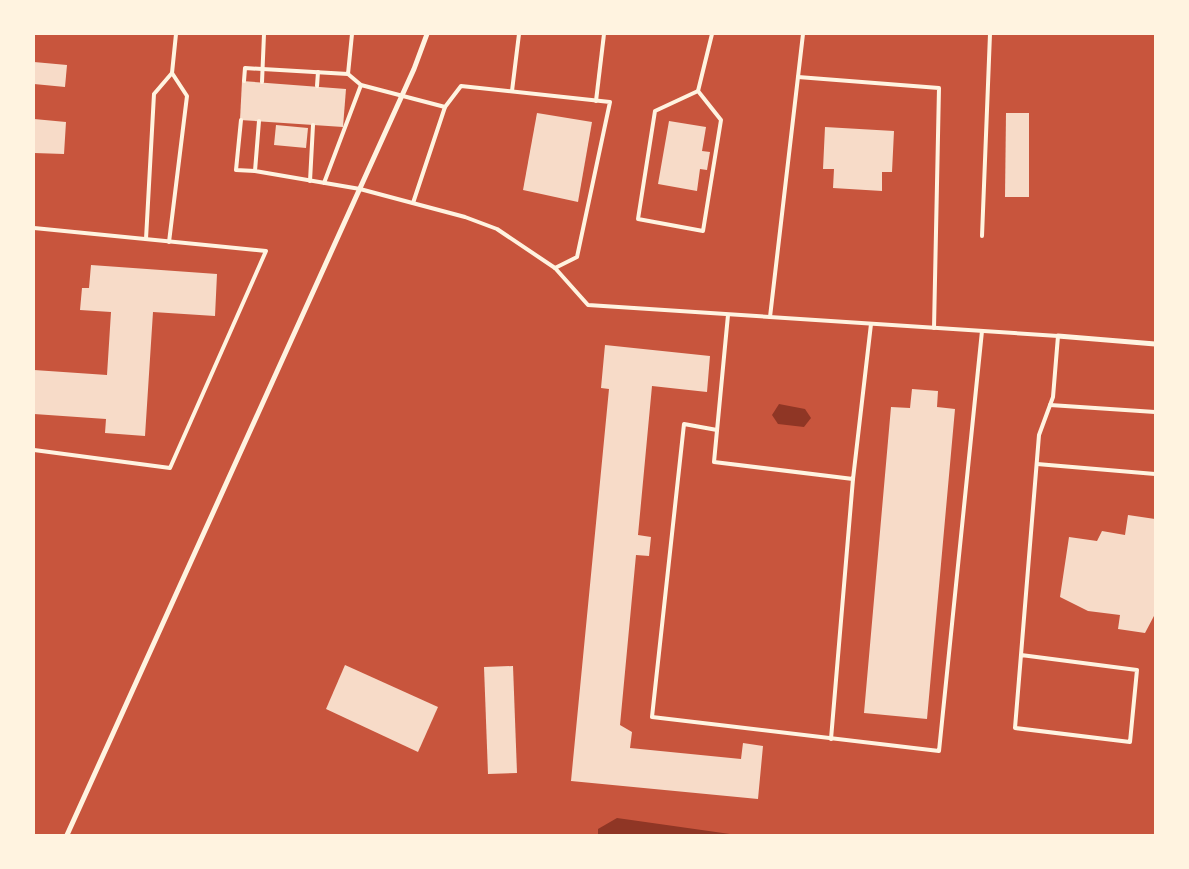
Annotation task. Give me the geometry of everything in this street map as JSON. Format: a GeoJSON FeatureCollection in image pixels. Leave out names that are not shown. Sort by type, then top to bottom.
{"type":"FeatureCollection","features":[{"type":"Feature","properties":{"kind":"street"},"geometry":{"type":"LineString","coordinates":[[67,835],[402,97],[427,34]]}},
{"type":"Feature","properties":{"kind":"street"},"geometry":{"type":"LineString","coordinates":[[1058,336],[1155,344]]}},
{"type":"Feature","properties":{"kind":"lane"},"geometry":{"type":"LineString","coordinates":[[146,240],[154,94],[172,73],[176,34]]}},
{"type":"Feature","properties":{"kind":"lane"},"geometry":{"type":"LineString","coordinates":[[262,82],[264,34]]}},
{"type":"Feature","properties":{"kind":"lane"},"geometry":{"type":"LineString","coordinates":[[348,74],[352,34]]}},
{"type":"Feature","properties":{"kind":"lane"},"geometry":{"type":"LineString","coordinates":[[512,91],[519,34]]}},
{"type":"Feature","properties":{"kind":"lane"},"geometry":{"type":"LineString","coordinates":[[596,101],[604,34]]}},
{"type":"Feature","properties":{"kind":"lane"},"geometry":{"type":"LineString","coordinates":[[698,91],[712,34]]}},
{"type":"Feature","properties":{"kind":"lane"},"geometry":{"type":"LineString","coordinates":[[770,317],[803,34]]}},
{"type":"Feature","properties":{"kind":"lane"},"geometry":{"type":"LineString","coordinates":[[982,236],[990,34]]}},
{"type":"Feature","properties":{"kind":"lane"},"geometry":{"type":"LineString","coordinates":[[244,81],[245,68],[348,74],[361,85],[445,107]]}},
{"type":"Feature","properties":{"kind":"lane"},"geometry":{"type":"LineString","coordinates":[[317,86],[318,72]]}},
{"type":"Feature","properties":{"kind":"lane"},"geometry":{"type":"LineString","coordinates":[[169,242],[186,96],[172,73]]}},
{"type":"Feature","properties":{"kind":"lane"},"geometry":{"type":"LineString","coordinates":[[798,77],[939,88],[934,328]]}},
{"type":"Feature","properties":{"kind":"lane"},"geometry":{"type":"LineString","coordinates":[[324,183],[361,85]]}},
{"type":"Feature","properties":{"kind":"lane"},"geometry":{"type":"LineString","coordinates":[[412,203],[445,107],[461,86],[610,102],[577,257],[555,268]]}},
{"type":"Feature","properties":{"kind":"lane"},"geometry":{"type":"LineString","coordinates":[[698,91],[721,120],[702,231],[638,219],[654,111],[698,91]]}},
{"type":"Feature","properties":{"kind":"lane"},"geometry":{"type":"LineString","coordinates":[[241,120],[236,170],[255,171],[360,189],[465,217],[497,229],[555,268],[588,305],[1058,336],[1053,397],[1039,436],[1037,464],[1021,655],[1015,728],[1130,742],[1137,670],[1021,655]]}},
{"type":"Feature","properties":{"kind":"lane"},"geometry":{"type":"LineString","coordinates":[[255,171],[259,121]]}},
{"type":"Feature","properties":{"kind":"lane"},"geometry":{"type":"LineString","coordinates":[[310,181],[313,125]]}},
{"type":"Feature","properties":{"kind":"lane"},"geometry":{"type":"LineString","coordinates":[[34,228],[266,251],[170,468],[34,450]]}},
{"type":"Feature","properties":{"kind":"lane"},"geometry":{"type":"LineString","coordinates":[[728,314],[714,462],[853,479]]}},
{"type":"Feature","properties":{"kind":"lane"},"geometry":{"type":"LineString","coordinates":[[831,739],[853,479],[870,324]]}},
{"type":"Feature","properties":{"kind":"lane"},"geometry":{"type":"LineString","coordinates":[[717,430],[684,424],[652,718],[939,751],[982,331]]}},
{"type":"Feature","properties":{"kind":"lane"},"geometry":{"type":"LineString","coordinates":[[1050,405],[1155,412]]}},
{"type":"Feature","properties":{"kind":"lane"},"geometry":{"type":"LineString","coordinates":[[1037,464],[1155,474]]}},
{"type":"Feature","properties":{"kind":"shaded area"},"geometry":{"type":"Polygon","coordinates":[[[779,404],[805,409],[811,418],[804,427],[778,424],[772,415],[779,404]]]}},
{"type":"Feature","properties":{"kind":"shaded area"},"geometry":{"type":"Polygon","coordinates":[[[617,818],[737,835],[598,835],[598,829],[617,818]]]}},
{"type":"Feature","properties":{"kind":"building"},"geometry":{"type":"Polygon","coordinates":[[[34,62],[67,65],[65,87],[34,84],[34,62]]]}},
{"type":"Feature","properties":{"kind":"building"},"geometry":{"type":"Polygon","coordinates":[[[242,81],[346,89],[343,127],[240,120],[242,81]]]}},
{"type":"Feature","properties":{"kind":"building"},"geometry":{"type":"Polygon","coordinates":[[[537,113],[592,122],[578,202],[523,190],[537,113]]]}},
{"type":"Feature","properties":{"kind":"building"},"geometry":{"type":"Polygon","coordinates":[[[1006,113],[1029,113],[1029,197],[1005,197],[1006,113]]]}},
{"type":"Feature","properties":{"kind":"building"},"geometry":{"type":"Polygon","coordinates":[[[34,119],[66,122],[64,154],[34,153],[34,119]]]}},
{"type":"Feature","properties":{"kind":"building"},"geometry":{"type":"Polygon","coordinates":[[[669,121],[706,127],[702,151],[710,152],[707,170],[700,169],[697,191],[658,184],[669,121]]]}},
{"type":"Feature","properties":{"kind":"building"},"geometry":{"type":"Polygon","coordinates":[[[276,125],[308,128],[306,148],[274,145],[276,125]]]}},
{"type":"Feature","properties":{"kind":"building"},"geometry":{"type":"Polygon","coordinates":[[[825,127],[894,131],[892,172],[882,172],[882,191],[833,188],[834,169],[823,169],[825,127]]]}},
{"type":"Feature","properties":{"kind":"building"},"geometry":{"type":"Polygon","coordinates":[[[91,265],[217,274],[215,316],[153,312],[145,436],[105,433],[106,419],[34,414],[34,370],[107,375],[111,312],[80,310],[82,288],[89,288],[91,265]]]}},
{"type":"Feature","properties":{"kind":"building"},"geometry":{"type":"Polygon","coordinates":[[[605,345],[710,356],[707,392],[652,386],[638,535],[651,537],[649,556],[636,555],[620,725],[632,732],[630,748],[741,759],[743,743],[763,746],[758,799],[571,781],[609,389],[601,388],[605,345]]]}},
{"type":"Feature","properties":{"kind":"building"},"geometry":{"type":"Polygon","coordinates":[[[912,389],[938,391],[937,407],[955,409],[927,719],[864,713],[891,407],[910,408],[912,389]]]}},
{"type":"Feature","properties":{"kind":"building"},"geometry":{"type":"Polygon","coordinates":[[[1128,515],[1155,519],[1155,614],[1145,633],[1118,629],[1120,615],[1088,611],[1060,597],[1069,537],[1097,541],[1102,531],[1125,535],[1128,515]]]}},
{"type":"Feature","properties":{"kind":"building"},"geometry":{"type":"Polygon","coordinates":[[[345,665],[438,707],[418,752],[326,709],[345,665]]]}},
{"type":"Feature","properties":{"kind":"building"},"geometry":{"type":"Polygon","coordinates":[[[513,666],[517,773],[488,774],[484,667],[513,666]]]}}]}
